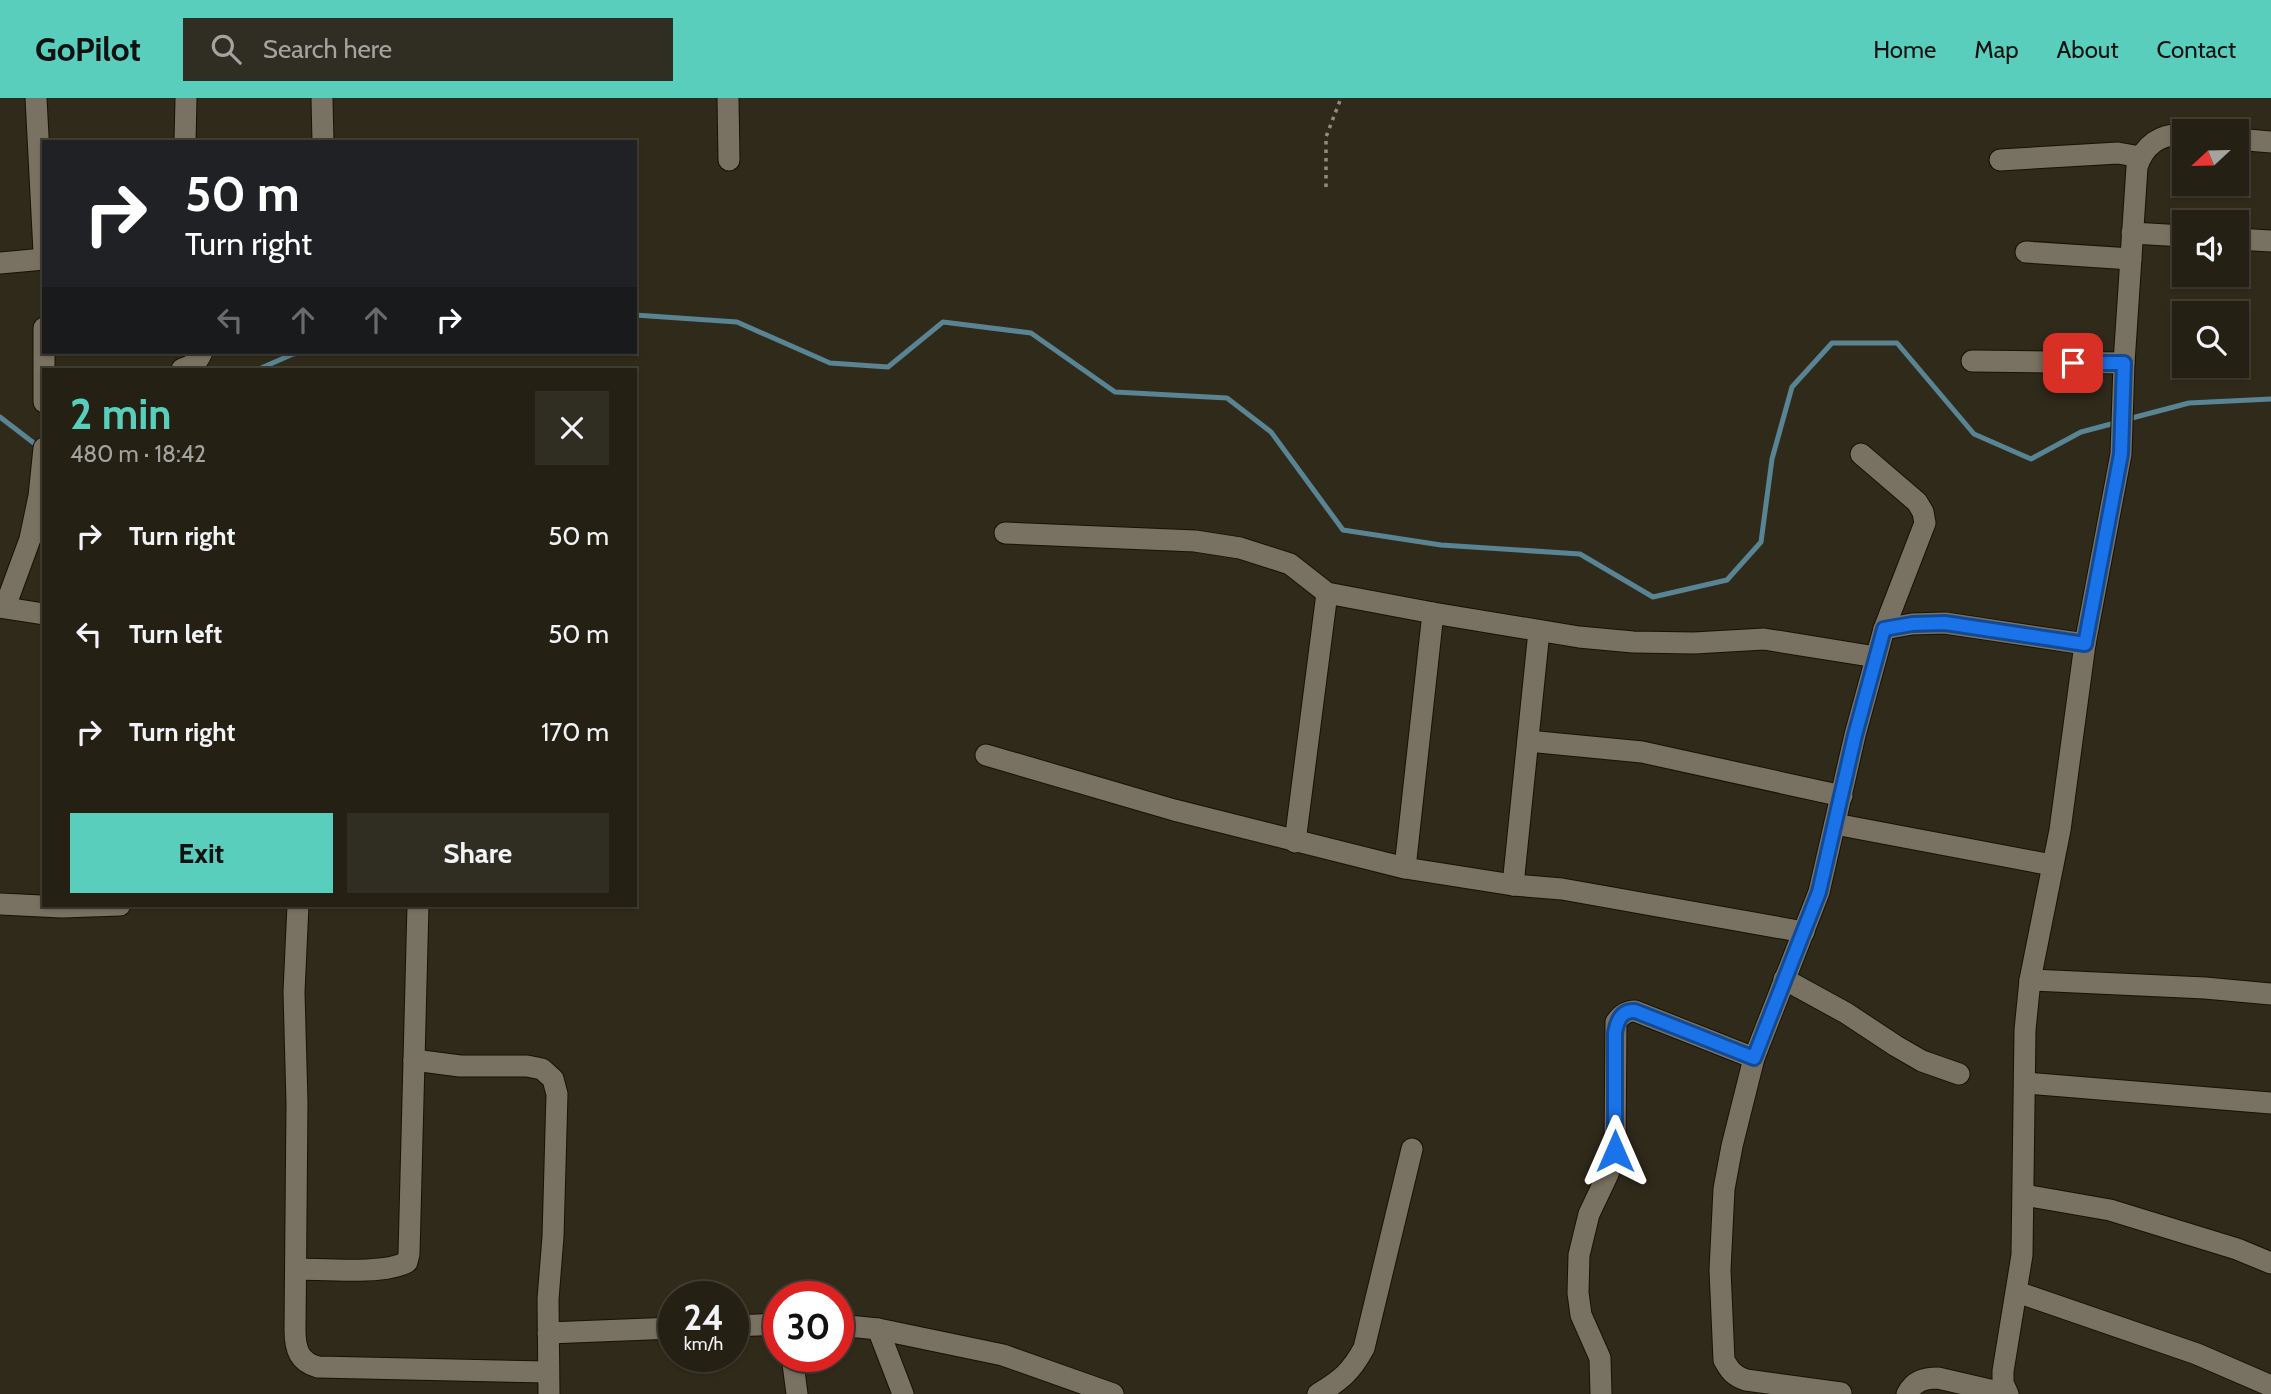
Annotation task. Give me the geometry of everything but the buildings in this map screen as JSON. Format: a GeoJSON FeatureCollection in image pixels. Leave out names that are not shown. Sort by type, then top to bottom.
{"type":"FeatureCollection","features":[{"type":"Feature","properties":{"kind":"street"},"geometry":{"type":"LineString","coordinates":[[36,98],[42,214]]}},
{"type":"Feature","properties":{"kind":"street"},"geometry":{"type":"LineString","coordinates":[[186,98],[186,140]]}},
{"type":"Feature","properties":{"kind":"street"},"geometry":{"type":"LineString","coordinates":[[321,98],[323,140]]}},
{"type":"Feature","properties":{"kind":"street"},"geometry":{"type":"LineString","coordinates":[[728,98],[729,160]]}},
{"type":"Feature","properties":{"kind":"street"},"geometry":{"type":"LineString","coordinates":[[2007,1394],[2003,1371],[2022,1255],[2025,1030],[2030,980],[2060,830],[2085,644],[2121,454],[2137,167],[2141,155],[2149,145],[2172,135]]}},
{"type":"Feature","properties":{"kind":"street"},"geometry":{"type":"LineString","coordinates":[[2249,140],[2271,142]]}},
{"type":"Feature","properties":{"kind":"street"},"geometry":{"type":"LineString","coordinates":[[2000,160],[2118,153],[2141,155]]}},
{"type":"Feature","properties":{"kind":"street"},"geometry":{"type":"LineString","coordinates":[[2132,233],[2172,235]]}},
{"type":"Feature","properties":{"kind":"street"},"geometry":{"type":"LineString","coordinates":[[2249,239],[2271,240]]}},
{"type":"Feature","properties":{"kind":"street"},"geometry":{"type":"LineString","coordinates":[[2025,253],[2131,259]]}},
{"type":"Feature","properties":{"kind":"street"},"geometry":{"type":"LineString","coordinates":[[0,263],[42,259]]}},
{"type":"Feature","properties":{"kind":"street"},"geometry":{"type":"LineString","coordinates":[[186,368],[197,362],[201,354]]}},
{"type":"Feature","properties":{"kind":"street"},"geometry":{"type":"LineString","coordinates":[[1972,361],[2124,363]]}},
{"type":"Feature","properties":{"kind":"street"},"geometry":{"type":"LineString","coordinates":[[1841,1393],[1746,1380],[1729,1370],[1724,1360],[1720,1270],[1724,1189],[1754,1058],[1819,892],[1876,657],[1924,523],[1923,512],[1917,502],[1861,454]]}},
{"type":"Feature","properties":{"kind":"street"},"geometry":{"type":"LineString","coordinates":[[42,467],[30,540],[2,607],[42,614]]}},
{"type":"Feature","properties":{"kind":"street"},"geometry":{"type":"LineString","coordinates":[[1004,533],[1195,541],[1240,548],[1290,564],[1327,593],[1539,631],[1633,642],[1694,643],[1764,639],[1876,657]]}},
{"type":"Feature","properties":{"kind":"street"},"geometry":{"type":"LineString","coordinates":[[1295,842],[1327,593]]}},
{"type":"Feature","properties":{"kind":"street"},"geometry":{"type":"LineString","coordinates":[[1405,868],[1433,613]]}},
{"type":"Feature","properties":{"kind":"street"},"geometry":{"type":"LineString","coordinates":[[1884,629],[1912,624],[1945,623],[2085,644]]}},
{"type":"Feature","properties":{"kind":"street"},"geometry":{"type":"LineString","coordinates":[[1513,885],[1539,631]]}},
{"type":"Feature","properties":{"kind":"street"},"geometry":{"type":"LineString","coordinates":[[1528,741],[1642,752],[1842,796]]}},
{"type":"Feature","properties":{"kind":"street"},"geometry":{"type":"LineString","coordinates":[[986,755],[1174,810],[1405,868],[1513,885],[1562,889],[1804,932]]}},
{"type":"Feature","properties":{"kind":"street"},"geometry":{"type":"LineString","coordinates":[[1835,824],[2052,865]]}},
{"type":"Feature","properties":{"kind":"street"},"geometry":{"type":"LineString","coordinates":[[0,904],[42,905]]}},
{"type":"Feature","properties":{"kind":"street"},"geometry":{"type":"LineString","coordinates":[[298,907],[294,992],[297,1103],[295,1345],[303,1361],[318,1367],[548,1372]]}},
{"type":"Feature","properties":{"kind":"street"},"geometry":{"type":"LineString","coordinates":[[296,1269],[382,1269],[407,1262],[418,907]]}},
{"type":"Feature","properties":{"kind":"street"},"geometry":{"type":"LineString","coordinates":[[1784,979],[1846,1013],[1922,1061],[1959,1074]]}},
{"type":"Feature","properties":{"kind":"street"},"geometry":{"type":"LineString","coordinates":[[2030,980],[2205,988],[2271,994]]}},
{"type":"Feature","properties":{"kind":"street"},"geometry":{"type":"LineString","coordinates":[[1601,1394],[1600,1358],[1581,1315],[1578,1293],[1579,1255],[1588,1214],[1608,1174],[1615,1151],[1616,1022],[1629,1011],[1635,1011],[1754,1058]]}},
{"type":"Feature","properties":{"kind":"street"},"geometry":{"type":"LineString","coordinates":[[414,1060],[460,1066],[527,1066],[542,1069],[553,1079],[557,1094],[548,1333],[549,1394]]}},
{"type":"Feature","properties":{"kind":"street"},"geometry":{"type":"LineString","coordinates":[[2025,1083],[2271,1103]]}},
{"type":"Feature","properties":{"kind":"street"},"geometry":{"type":"LineString","coordinates":[[1318,1394],[1352,1368],[1364,1348],[1412,1149]]}},
{"type":"Feature","properties":{"kind":"street"},"geometry":{"type":"LineString","coordinates":[[2024,1195],[2110,1210],[2271,1263]]}},
{"type":"Feature","properties":{"kind":"street"},"geometry":{"type":"LineString","coordinates":[[2017,1292],[2197,1354],[2271,1386]]}},
{"type":"Feature","properties":{"kind":"street"},"geometry":{"type":"LineString","coordinates":[[854,1327],[878,1329],[1003,1355],[1108,1393]]}},
{"type":"Feature","properties":{"kind":"street"},"geometry":{"type":"LineString","coordinates":[[548,1333],[658,1329]]}},
{"type":"Feature","properties":{"kind":"street"},"geometry":{"type":"LineString","coordinates":[[878,1329],[903,1394]]}},
{"type":"Feature","properties":{"kind":"street"},"geometry":{"type":"LineString","coordinates":[[794,1372],[797,1394]]}},
{"type":"Feature","properties":{"kind":"street"},"geometry":{"type":"LineString","coordinates":[[1907,1394],[1911,1386],[1919,1381],[1938,1378],[2007,1394]]}},
{"type":"Feature","properties":{"kind":"path"},"geometry":{"type":"LineString","coordinates":[[1326,187],[1326,137],[1341,98]]}},
{"type":"Feature","properties":{"kind":"waterway"},"geometry":{"type":"LineString","coordinates":[[637,315],[737,322],[830,363],[888,367],[943,322],[1031,333],[1115,392],[1227,398],[1271,432],[1343,530],[1441,545],[1580,554],[1653,597],[1727,580],[1761,542],[1772,459],[1792,387],[1832,343],[1897,343],[1974,434],[2031,459],[2081,432],[2115,423]]}},
{"type":"Feature","properties":{"kind":"waterway"},"geometry":{"type":"LineString","coordinates":[[261,368],[293,354]]}},
{"type":"Feature","properties":{"kind":"waterway"},"geometry":{"type":"LineString","coordinates":[[2128,419],[2189,403],[2271,399]]}},
{"type":"Feature","properties":{"kind":"waterway"},"geometry":{"type":"LineString","coordinates":[[0,417],[39,447]]}},
{"type":"Feature","properties":{"kind":"route"},"geometry":{"type":"LineString","coordinates":[[1615,1151],[1615,1033],[1616,1022],[1620,1017],[1629,1011],[1635,1011],[1754,1058],[1819,892],[1855,735],[1884,629],[1912,624],[1945,623],[2085,644],[2121,454],[2124,363],[2073,363]]}}]}
